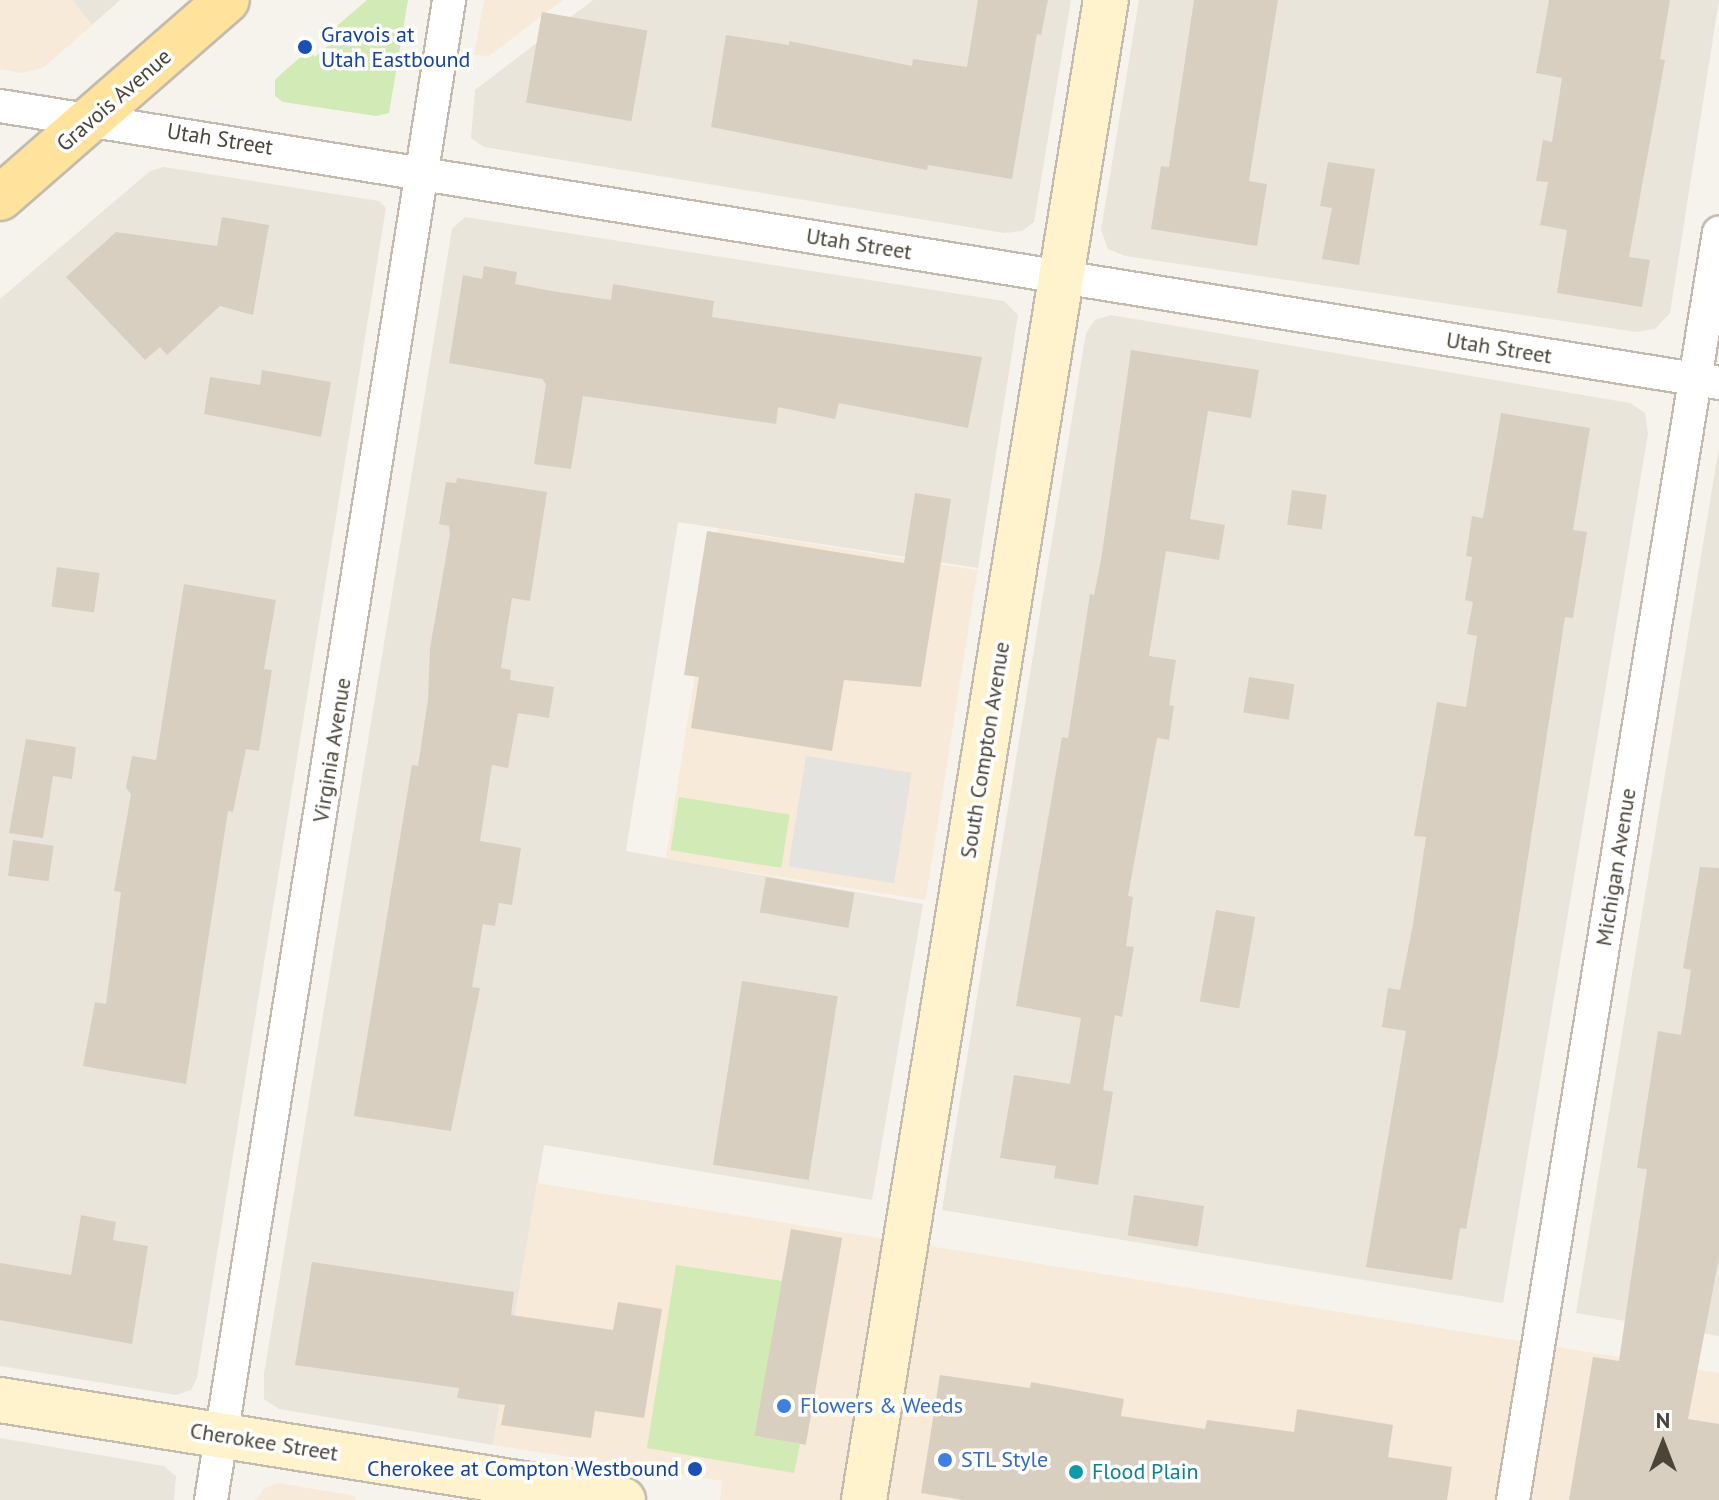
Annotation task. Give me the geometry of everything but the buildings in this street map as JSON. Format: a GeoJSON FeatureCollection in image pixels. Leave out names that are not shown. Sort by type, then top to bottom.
{"type":"FeatureCollection","features":[{"type":"Feature","properties":{"kind":"main road","name":"Gravois Avenue"},"geometry":{"type":"LineString","coordinates":[[0,198],[227,0]]}},
{"type":"Feature","properties":{"kind":"street","name":"Virginia Avenue"},"geometry":{"type":"LineString","coordinates":[[211,1500],[449,0]]}},
{"type":"Feature","properties":{"kind":"street","name":"South Compton Avenue"},"geometry":{"type":"LineString","coordinates":[[864,1500],[1106,0]]}},
{"type":"Feature","properties":{"kind":"street","name":"Utah Street"},"geometry":{"type":"LineString","coordinates":[[0,106],[1707,381]]}},
{"type":"Feature","properties":{"kind":"street","name":"Michigan Avenue"},"geometry":{"type":"LineString","coordinates":[[1513,1500],[1707,381],[1719,233]]}},
{"type":"Feature","properties":{"kind":"street","name":"Cherokee Street"},"geometry":{"type":"LineString","coordinates":[[0,1400],[623,1500]]}},
{"type":"Feature","properties":{"kind":"shaded area"},"geometry":{"type":"Polygon","coordinates":[[[0,0],[72,0],[92,25],[43,68],[22,73],[0,69],[0,0]]]}},
{"type":"Feature","properties":{"kind":"shaded area"},"geometry":{"type":"Polygon","coordinates":[[[72,0],[120,0],[92,25],[72,0]]]}},
{"type":"Feature","properties":{"kind":"shaded area"},"geometry":{"type":"Polygon","coordinates":[[[484,0],[563,0],[489,56],[474,55],[484,0]]]}},
{"type":"Feature","properties":{"kind":"shaded area"},"geometry":{"type":"Polygon","coordinates":[[[593,0],[1071,0],[1034,222],[1022,231],[1004,233],[484,147],[471,138],[475,90],[593,0]]]}},
{"type":"Feature","properties":{"kind":"shaded area"},"geometry":{"type":"Polygon","coordinates":[[[1139,0],[1719,0],[1670,313],[1655,329],[1637,332],[1125,256],[1108,249],[1101,230],[1139,0]]]}},
{"type":"Feature","properties":{"kind":"shaded area"},"geometry":{"type":"Polygon","coordinates":[[[164,167],[379,201],[386,208],[197,1378],[191,1390],[176,1395],[0,1366],[0,299],[150,171],[164,167]]]}},
{"type":"Feature","properties":{"kind":"shaded area"},"geometry":{"type":"Polygon","coordinates":[[[465,217],[1004,301],[1018,315],[978,568],[678,522],[626,851],[923,904],[872,1200],[544,1145],[493,1445],[279,1409],[264,1399],[264,1374],[452,229],[465,217]]]}},
{"type":"Feature","properties":{"kind":"shaded area"},"geometry":{"type":"Polygon","coordinates":[[[1111,315],[1630,403],[1645,413],[1648,433],[1503,1303],[942,1210],[1086,333],[1095,320],[1111,315]]]}},
{"type":"Feature","properties":{"kind":"shaded area"},"geometry":{"type":"Polygon","coordinates":[[[1719,447],[1719,1336],[1576,1313],[1719,447]]]}},
{"type":"Feature","properties":{"kind":"shaded area"},"geometry":{"type":"Polygon","coordinates":[[[718,529],[978,570],[926,900],[666,859],[718,529]]]}},
{"type":"Feature","properties":{"kind":"shaded area"},"geometry":{"type":"Polygon","coordinates":[[[806,756],[912,773],[894,883],[788,867],[806,756]]]}},
{"type":"Feature","properties":{"kind":"shaded area"},"geometry":{"type":"Polygon","coordinates":[[[537,1183],[1719,1373],[1719,1500],[720,1500],[722,1481],[493,1445],[537,1183]]]}},
{"type":"Feature","properties":{"kind":"shaded area"},"geometry":{"type":"Polygon","coordinates":[[[0,1438],[164,1466],[176,1476],[174,1500],[0,1500],[0,1438]]]}},
{"type":"Feature","properties":{"kind":"shaded area"},"geometry":{"type":"Polygon","coordinates":[[[279,1483],[356,1496],[355,1500],[255,1500],[266,1487],[279,1483]]]}},
{"type":"Feature","properties":{"kind":"green space"},"geometry":{"type":"Polygon","coordinates":[[[367,0],[408,0],[389,113],[376,116],[283,102],[275,96],[275,80],[309,50],[315,57],[337,38],[331,31],[367,0]]]}},
{"type":"Feature","properties":{"kind":"green space"},"geometry":{"type":"Polygon","coordinates":[[[679,797],[790,815],[781,868],[671,850],[679,797]]]}},
{"type":"Feature","properties":{"kind":"green space"},"geometry":{"type":"Polygon","coordinates":[[[676,1265],[782,1281],[756,1436],[800,1444],[794,1473],[647,1448],[676,1265]]]}},
{"type":"Feature","properties":{"kind":"place","name":"Gravois at Utah Eastbound"},"geometry":{"type":"Point","coordinates":[305,47]}},
{"type":"Feature","properties":{"kind":"place","name":"Flowers & Weeds"},"geometry":{"type":"Point","coordinates":[784,1406]}},
{"type":"Feature","properties":{"kind":"place","name":"STL Style"},"geometry":{"type":"Point","coordinates":[945,1460]}},
{"type":"Feature","properties":{"kind":"place","name":"Cherokee at Compton Westbound"},"geometry":{"type":"Point","coordinates":[695,1469]}},
{"type":"Feature","properties":{"kind":"place","name":"Flood Plain"},"geometry":{"type":"Point","coordinates":[1076,1472]}}]}
